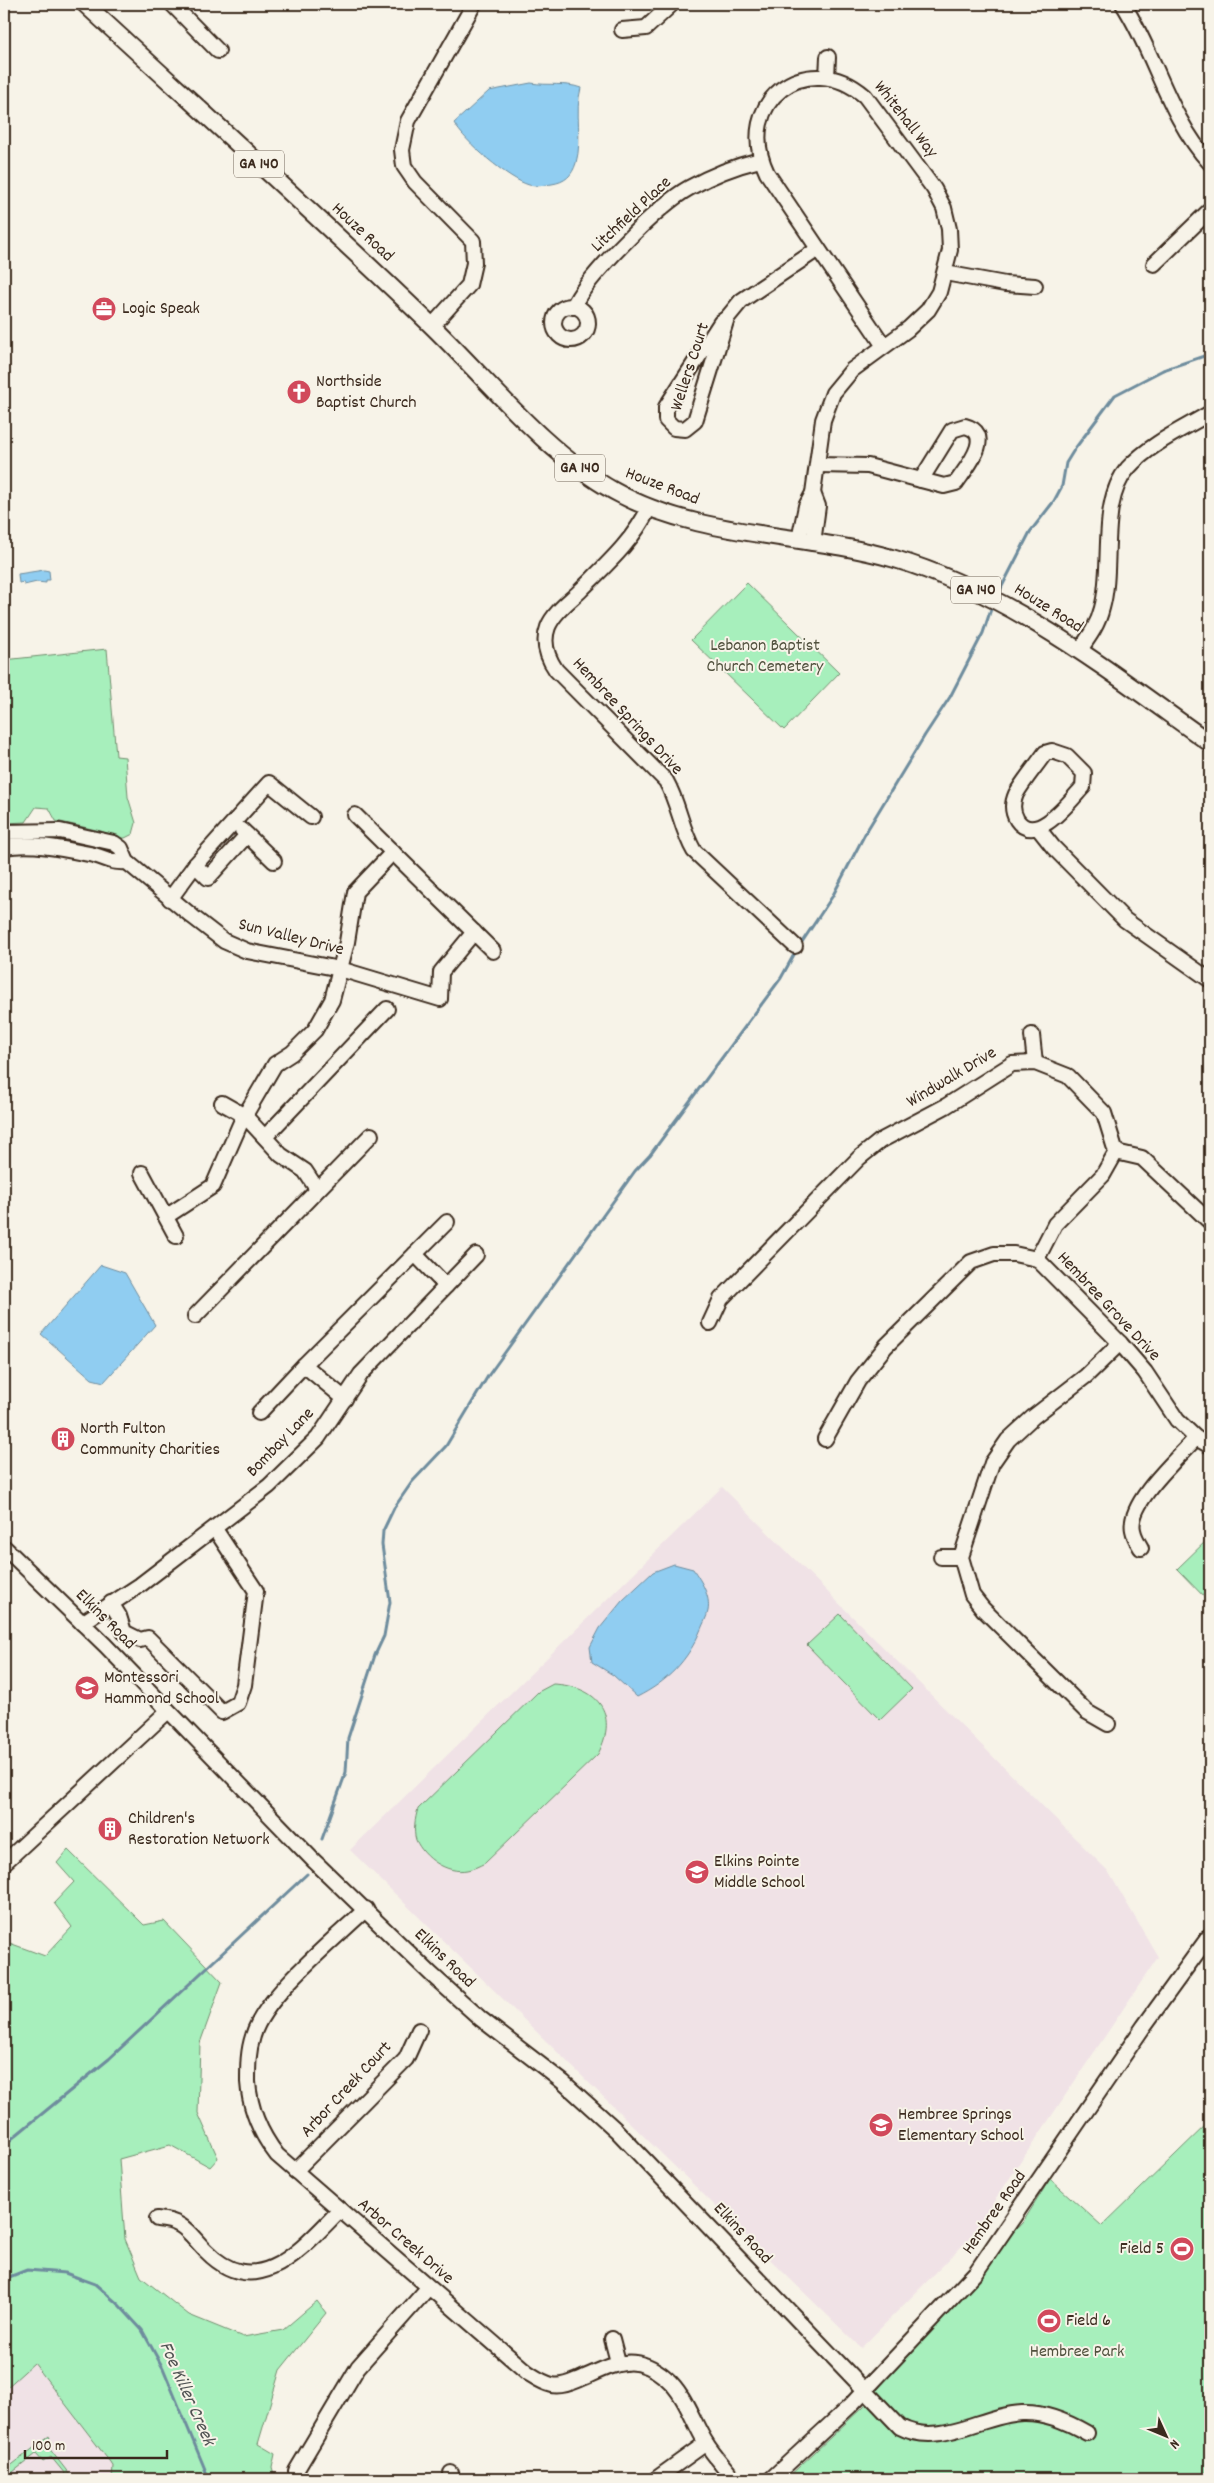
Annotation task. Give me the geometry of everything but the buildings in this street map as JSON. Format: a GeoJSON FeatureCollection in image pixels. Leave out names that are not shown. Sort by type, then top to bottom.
{"type":"FeatureCollection","features":[{"type":"Feature","properties":{"kind":"main road","name":"Houze Road"},"geometry":{"type":"LineString","coordinates":[[85,4],[432,326],[553,447],[589,476],[615,492],[649,508],[704,524],[866,552],[935,573],[996,600],[1029,618],[1210,742]]}},
{"type":"Feature","properties":{"kind":"street"},"geometry":{"type":"LineString","coordinates":[[172,4],[218,50]]}},
{"type":"Feature","properties":{"kind":"street"},"geometry":{"type":"LineString","coordinates":[[432,326],[449,304],[469,285],[474,263],[473,242],[415,182],[404,166],[402,150],[408,121],[474,4]]}},
{"type":"Feature","properties":{"kind":"street"},"geometry":{"type":"LineString","coordinates":[[622,30],[646,28],[672,4]]}},
{"type":"Feature","properties":{"kind":"street"},"geometry":{"type":"LineString","coordinates":[[1123,4],[1146,43],[1169,100],[1183,126],[1210,163]]}},
{"type":"Feature","properties":{"kind":"street"},"geometry":{"type":"LineString","coordinates":[[827,77],[828,57]]}},
{"type":"Feature","properties":{"kind":"street","name":"Whitehall Way"},"geometry":{"type":"LineString","coordinates":[[806,542],[806,506],[813,493],[823,420],[833,394],[852,370],[908,329],[928,310],[939,292],[950,250],[949,228],[944,208],[934,188],[865,96],[848,83],[827,77],[810,77],[796,81],[781,89],[762,112],[756,142],[760,160],[766,173],[884,346]]}},
{"type":"Feature","properties":{"kind":"street","name":"Litchfield Place"},"geometry":{"type":"LineString","coordinates":[[573,307],[578,295],[606,263],[665,205],[689,188],[729,168],[760,160]]}},
{"type":"Feature","properties":{"kind":"street"},"geometry":{"type":"LineString","coordinates":[[1154,264],[1210,210]]}},
{"type":"Feature","properties":{"kind":"street","name":"Wellers Court"},"geometry":{"type":"LineString","coordinates":[[727,318],[695,421],[685,429],[674,428],[666,420],[666,406],[721,322],[741,302],[818,249]]}},
{"type":"Feature","properties":{"kind":"street"},"geometry":{"type":"LineString","coordinates":[[945,273],[1005,284],[1035,286]]}},
{"type":"Feature","properties":{"kind":"street"},"geometry":{"type":"LineString","coordinates":[[1079,652],[1095,628],[1103,608],[1109,571],[1113,497],[1120,481],[1128,468],[1148,450],[1210,413]]}},
{"type":"Feature","properties":{"kind":"street"},"geometry":{"type":"LineString","coordinates":[[818,465],[868,466],[920,480],[944,486],[956,483],[978,448],[980,440],[975,430],[965,426],[952,430],[920,480]]}},
{"type":"Feature","properties":{"kind":"street","name":"Hembree Springs Drive"},"geometry":{"type":"LineString","coordinates":[[649,508],[640,527],[627,544],[553,618],[546,636],[547,654],[556,670],[666,781],[675,796],[685,835],[694,851],[795,946]]}},
{"type":"Feature","properties":{"kind":"street"},"geometry":{"type":"LineString","coordinates":[[1052,752],[1066,756],[1084,773],[1083,787],[1056,816],[1038,828],[1029,828],[1020,824],[1013,808],[1016,795],[1045,753],[1052,752]]}},
{"type":"Feature","properties":{"kind":"street"},"geometry":{"type":"LineString","coordinates":[[170,899],[195,865],[269,784],[311,817]]}},
{"type":"Feature","properties":{"kind":"street"},"geometry":{"type":"LineString","coordinates":[[356,816],[493,951]]}},
{"type":"Feature","properties":{"kind":"street"},"geometry":{"type":"LineString","coordinates":[[234,822],[274,861]]}},
{"type":"Feature","properties":{"kind":"street"},"geometry":{"type":"LineString","coordinates":[[1038,828],[1053,847],[1125,920],[1210,980]]}},
{"type":"Feature","properties":{"kind":"street","name":"Sun Valley Drive"},"geometry":{"type":"LineString","coordinates":[[4,832],[60,831],[87,835],[114,843],[121,848],[128,862],[170,899],[224,941],[247,951],[340,969],[440,999],[441,972],[474,932]]}},
{"type":"Feature","properties":{"kind":"street"},"geometry":{"type":"LineString","coordinates":[[195,865],[208,878],[247,835]]}},
{"type":"Feature","properties":{"kind":"street"},"geometry":{"type":"LineString","coordinates":[[4,847],[20,844],[56,847],[98,856],[113,863],[128,862]]}},
{"type":"Feature","properties":{"kind":"street"},"geometry":{"type":"LineString","coordinates":[[167,1216],[213,1186],[245,1116],[275,1064],[292,1053],[315,1030],[332,1000],[347,942],[355,892],[393,852]]}},
{"type":"Feature","properties":{"kind":"street"},"geometry":{"type":"LineString","coordinates":[[265,1137],[387,1009]]}},
{"type":"Feature","properties":{"kind":"street"},"geometry":{"type":"LineString","coordinates":[[1032,1035],[1035,1062],[1068,1076],[1104,1113],[1116,1152],[1102,1175],[1055,1224],[1037,1259]]}},
{"type":"Feature","properties":{"kind":"street","name":"Windwalk Drive"},"geometry":{"type":"LineString","coordinates":[[710,1323],[721,1299],[858,1158],[880,1141],[946,1106],[1012,1064],[1035,1062]]}},
{"type":"Feature","properties":{"kind":"street"},"geometry":{"type":"LineString","coordinates":[[222,1103],[245,1116],[281,1154],[305,1171],[317,1189]]}},
{"type":"Feature","properties":{"kind":"street"},"geometry":{"type":"LineString","coordinates":[[195,1316],[371,1135]]}},
{"type":"Feature","properties":{"kind":"street"},"geometry":{"type":"LineString","coordinates":[[1116,1152],[1142,1158],[1210,1222]]}},
{"type":"Feature","properties":{"kind":"street"},"geometry":{"type":"LineString","coordinates":[[142,1172],[176,1236]]}},
{"type":"Feature","properties":{"kind":"street"},"geometry":{"type":"LineString","coordinates":[[259,1413],[304,1365],[447,1222]]}},
{"type":"Feature","properties":{"kind":"street"},"geometry":{"type":"LineString","coordinates":[[415,1254],[446,1286]]}},
{"type":"Feature","properties":{"kind":"street","name":"Bombay Lane"},"geometry":{"type":"LineString","coordinates":[[82,1623],[140,1585],[269,1486],[318,1438],[361,1374],[476,1254]]}},
{"type":"Feature","properties":{"kind":"street","name":"Hembree Grove Drive"},"geometry":{"type":"LineString","coordinates":[[825,1438],[858,1381],[886,1346],[971,1262],[994,1254],[1014,1254],[1037,1259],[1120,1343],[1145,1372],[1177,1420],[1196,1438],[1210,1446]]}},
{"type":"Feature","properties":{"kind":"street"},"geometry":{"type":"LineString","coordinates":[[1108,1724],[1086,1712],[983,1610],[972,1595],[966,1581],[961,1557],[992,1463],[1008,1440],[1033,1417],[1086,1376],[1120,1343]]}},
{"type":"Feature","properties":{"kind":"street"},"geometry":{"type":"LineString","coordinates":[[304,1365],[345,1399]]}},
{"type":"Feature","properties":{"kind":"street"},"geometry":{"type":"LineString","coordinates":[[1141,1548],[1133,1530],[1134,1514],[1147,1493],[1196,1438]]}},
{"type":"Feature","properties":{"kind":"street"},"geometry":{"type":"LineString","coordinates":[[111,1603],[119,1616],[124,1632],[140,1640],[148,1638],[222,1712],[238,1703],[244,1685],[256,1591],[215,1529]]}},
{"type":"Feature","properties":{"kind":"street","name":"Elkins Road"},"geometry":{"type":"LineString","coordinates":[[4,1547],[82,1623],[314,1860],[481,2019],[563,2082],[616,2130],[900,2427],[912,2433],[925,2436],[944,2433],[1005,2415],[1024,2413],[1057,2419],[1087,2433]]}},
{"type":"Feature","properties":{"kind":"street"},"geometry":{"type":"LineString","coordinates":[[941,1557],[961,1557]]}},
{"type":"Feature","properties":{"kind":"street"},"geometry":{"type":"LineString","coordinates":[[4,1863],[168,1710]]}},
{"type":"Feature","properties":{"kind":"street","name":"Arbor Creek Drive"},"geometry":{"type":"LineString","coordinates":[[366,1908],[289,1984],[268,2008],[253,2035],[247,2065],[249,2094],[255,2120],[266,2140],[277,2155],[428,2288],[542,2382],[554,2386],[572,2383],[618,2362]]}},
{"type":"Feature","properties":{"kind":"street","name":"Hembree Road"},"geometry":{"type":"LineString","coordinates":[[771,2479],[865,2390],[976,2272],[1144,2026],[1210,1935]]}},
{"type":"Feature","properties":{"kind":"street","name":"Arbor Creek Court"},"geometry":{"type":"LineString","coordinates":[[295,2171],[406,2059],[419,2030]]}},
{"type":"Feature","properties":{"kind":"street"},"geometry":{"type":"LineString","coordinates":[[157,2219],[172,2220],[183,2226],[208,2253],[222,2264],[240,2271],[260,2272],[278,2266],[296,2254],[340,2210]]}},
{"type":"Feature","properties":{"kind":"street"},"geometry":{"type":"LineString","coordinates":[[296,2471],[358,2367],[428,2288]]}},
{"type":"Feature","properties":{"kind":"street"},"geometry":{"type":"LineString","coordinates":[[612,2339],[618,2362],[635,2363],[650,2368],[666,2378],[676,2389],[706,2443],[734,2479]]}},
{"type":"Feature","properties":{"kind":"street"},"geometry":{"type":"LineString","coordinates":[[656,2479],[706,2443]]}},
{"type":"Feature","properties":{"kind":"shaded area"},"geometry":{"type":"Polygon","coordinates":[[[722,1487],[1108,1871],[1158,1957],[969,2239],[861,2348],[350,1850],[722,1487]]]}},
{"type":"Feature","properties":{"kind":"shaded area"},"geometry":{"type":"Polygon","coordinates":[[[38,2334],[133,2479],[4,2479],[4,2361],[38,2334]]]}},
{"type":"Feature","properties":{"kind":"green space","name":"Lebanon Baptist Church Cemetery"},"geometry":{"type":"Polygon","coordinates":[[[747,583],[839,673],[784,730],[691,640],[747,583]]]}},
{"type":"Feature","properties":{"kind":"green space"},"geometry":{"type":"Polygon","coordinates":[[[107,649],[116,756],[125,757],[128,797],[136,823],[133,834],[125,838],[118,838],[101,831],[56,821],[49,808],[36,807],[26,822],[4,823],[4,660],[107,649]]]}},
{"type":"Feature","properties":{"kind":"green space"},"geometry":{"type":"Polygon","coordinates":[[[1210,1537],[1210,1603],[1177,1569],[1210,1537]]]}},
{"type":"Feature","properties":{"kind":"green space"},"geometry":{"type":"Polygon","coordinates":[[[840,1614],[912,1689],[880,1720],[807,1645],[840,1614]]]}},
{"type":"Feature","properties":{"kind":"green space"},"geometry":{"type":"Polygon","coordinates":[[[553,1684],[581,1690],[592,1696],[600,1704],[605,1714],[606,1726],[604,1739],[598,1754],[485,1863],[472,1869],[459,1871],[437,1863],[425,1853],[416,1840],[415,1825],[418,1809],[538,1692],[553,1684]]]}},
{"type":"Feature","properties":{"kind":"green space"},"geometry":{"type":"Polygon","coordinates":[[[68,1850],[144,1925],[164,1921],[222,1982],[200,2043],[198,2113],[218,2158],[210,2167],[170,2145],[119,2159],[125,2239],[141,2277],[189,2315],[243,2337],[283,2330],[317,2301],[326,2313],[280,2370],[258,2444],[275,2454],[272,2468],[275,2479],[112,2479],[113,2466],[34,2363],[4,2390],[4,1941],[45,1956],[72,1927],[54,1903],[74,1882],[57,1863],[68,1850]]]}},
{"type":"Feature","properties":{"kind":"green space","name":"Hembree Park"},"geometry":{"type":"Polygon","coordinates":[[[1210,2121],[1210,2479],[786,2479],[864,2406],[958,2290],[1023,2222],[1050,2179],[1102,2226],[1210,2121]]]}},
{"type":"Feature","properties":{"kind":"green space"},"geometry":{"type":"Polygon","coordinates":[[[49,2436],[50,2438],[45,2443],[73,2479],[59,2479],[65,2474],[51,2457],[43,2462],[36,2454],[4,2479],[4,2471],[49,2436]]]}},
{"type":"Feature","properties":{"kind":"water"},"geometry":{"type":"Polygon","coordinates":[[[531,83],[569,85],[581,88],[578,107],[579,144],[576,163],[564,180],[540,186],[529,185],[499,168],[467,140],[454,123],[489,91],[531,83]]]}},
{"type":"Feature","properties":{"kind":"water"},"geometry":{"type":"Polygon","coordinates":[[[49,571],[50,580],[46,580],[46,583],[37,582],[24,585],[24,582],[19,583],[18,574],[49,571]]]}},
{"type":"Feature","properties":{"kind":"water"},"geometry":{"type":"Polygon","coordinates":[[[101,1265],[125,1273],[155,1325],[104,1382],[92,1379],[41,1334],[101,1265]]]}},
{"type":"Feature","properties":{"kind":"water"},"geometry":{"type":"Polygon","coordinates":[[[674,1564],[693,1569],[707,1594],[709,1605],[707,1613],[696,1640],[683,1661],[658,1685],[637,1697],[613,1675],[592,1662],[590,1647],[600,1628],[622,1601],[653,1572],[674,1564]]]}},
{"type":"Feature","properties":{"kind":"waterway"},"geometry":{"type":"LineString","coordinates":[[997,596],[1030,532],[1054,501],[1062,486],[1066,463],[1115,395],[1163,370],[1210,354]]}},
{"type":"Feature","properties":{"kind":"waterway"},"geometry":{"type":"LineString","coordinates":[[800,945],[832,897],[866,832],[950,697],[983,633],[992,606]]}},
{"type":"Feature","properties":{"kind":"waterway"},"geometry":{"type":"LineString","coordinates":[[322,1839],[346,1772],[348,1738],[375,1655],[384,1636],[390,1602],[382,1545],[383,1531],[394,1508],[412,1482],[446,1446],[488,1376],[635,1171],[650,1155],[781,978],[796,951]]}},
{"type":"Feature","properties":{"kind":"waterway"},"geometry":{"type":"LineString","coordinates":[[4,2145],[109,2059],[307,1874]]}},
{"type":"Feature","properties":{"kind":"waterway","name":"Foe Killer Creek"},"geometry":{"type":"LineString","coordinates":[[4,2279],[27,2270],[65,2273],[95,2284],[119,2305],[142,2330],[163,2368],[209,2479]]}},
{"type":"Feature","properties":{"kind":"place","name":"Logic Speak"},"geometry":{"type":"Point","coordinates":[104,309]}},
{"type":"Feature","properties":{"kind":"place","name":"Northside Baptist Church"},"geometry":{"type":"Point","coordinates":[299,392]}},
{"type":"Feature","properties":{"kind":"place","name":"North Fulton Community Charities"},"geometry":{"type":"Point","coordinates":[63,1439]}},
{"type":"Feature","properties":{"kind":"place","name":"Montessori Hammond School"},"geometry":{"type":"Point","coordinates":[87,1688]}},
{"type":"Feature","properties":{"kind":"place","name":"Children's Restoration Network"},"geometry":{"type":"Point","coordinates":[110,1829]}},
{"type":"Feature","properties":{"kind":"place","name":"Elkins Pointe Middle School"},"geometry":{"type":"Point","coordinates":[697,1872]}},
{"type":"Feature","properties":{"kind":"place","name":"Hembree Springs Elementary School"},"geometry":{"type":"Point","coordinates":[881,2125]}},
{"type":"Feature","properties":{"kind":"place","name":"Field 5"},"geometry":{"type":"Point","coordinates":[1182,2249]}},
{"type":"Feature","properties":{"kind":"place","name":"Field 6"},"geometry":{"type":"Point","coordinates":[1049,2321]}}]}
